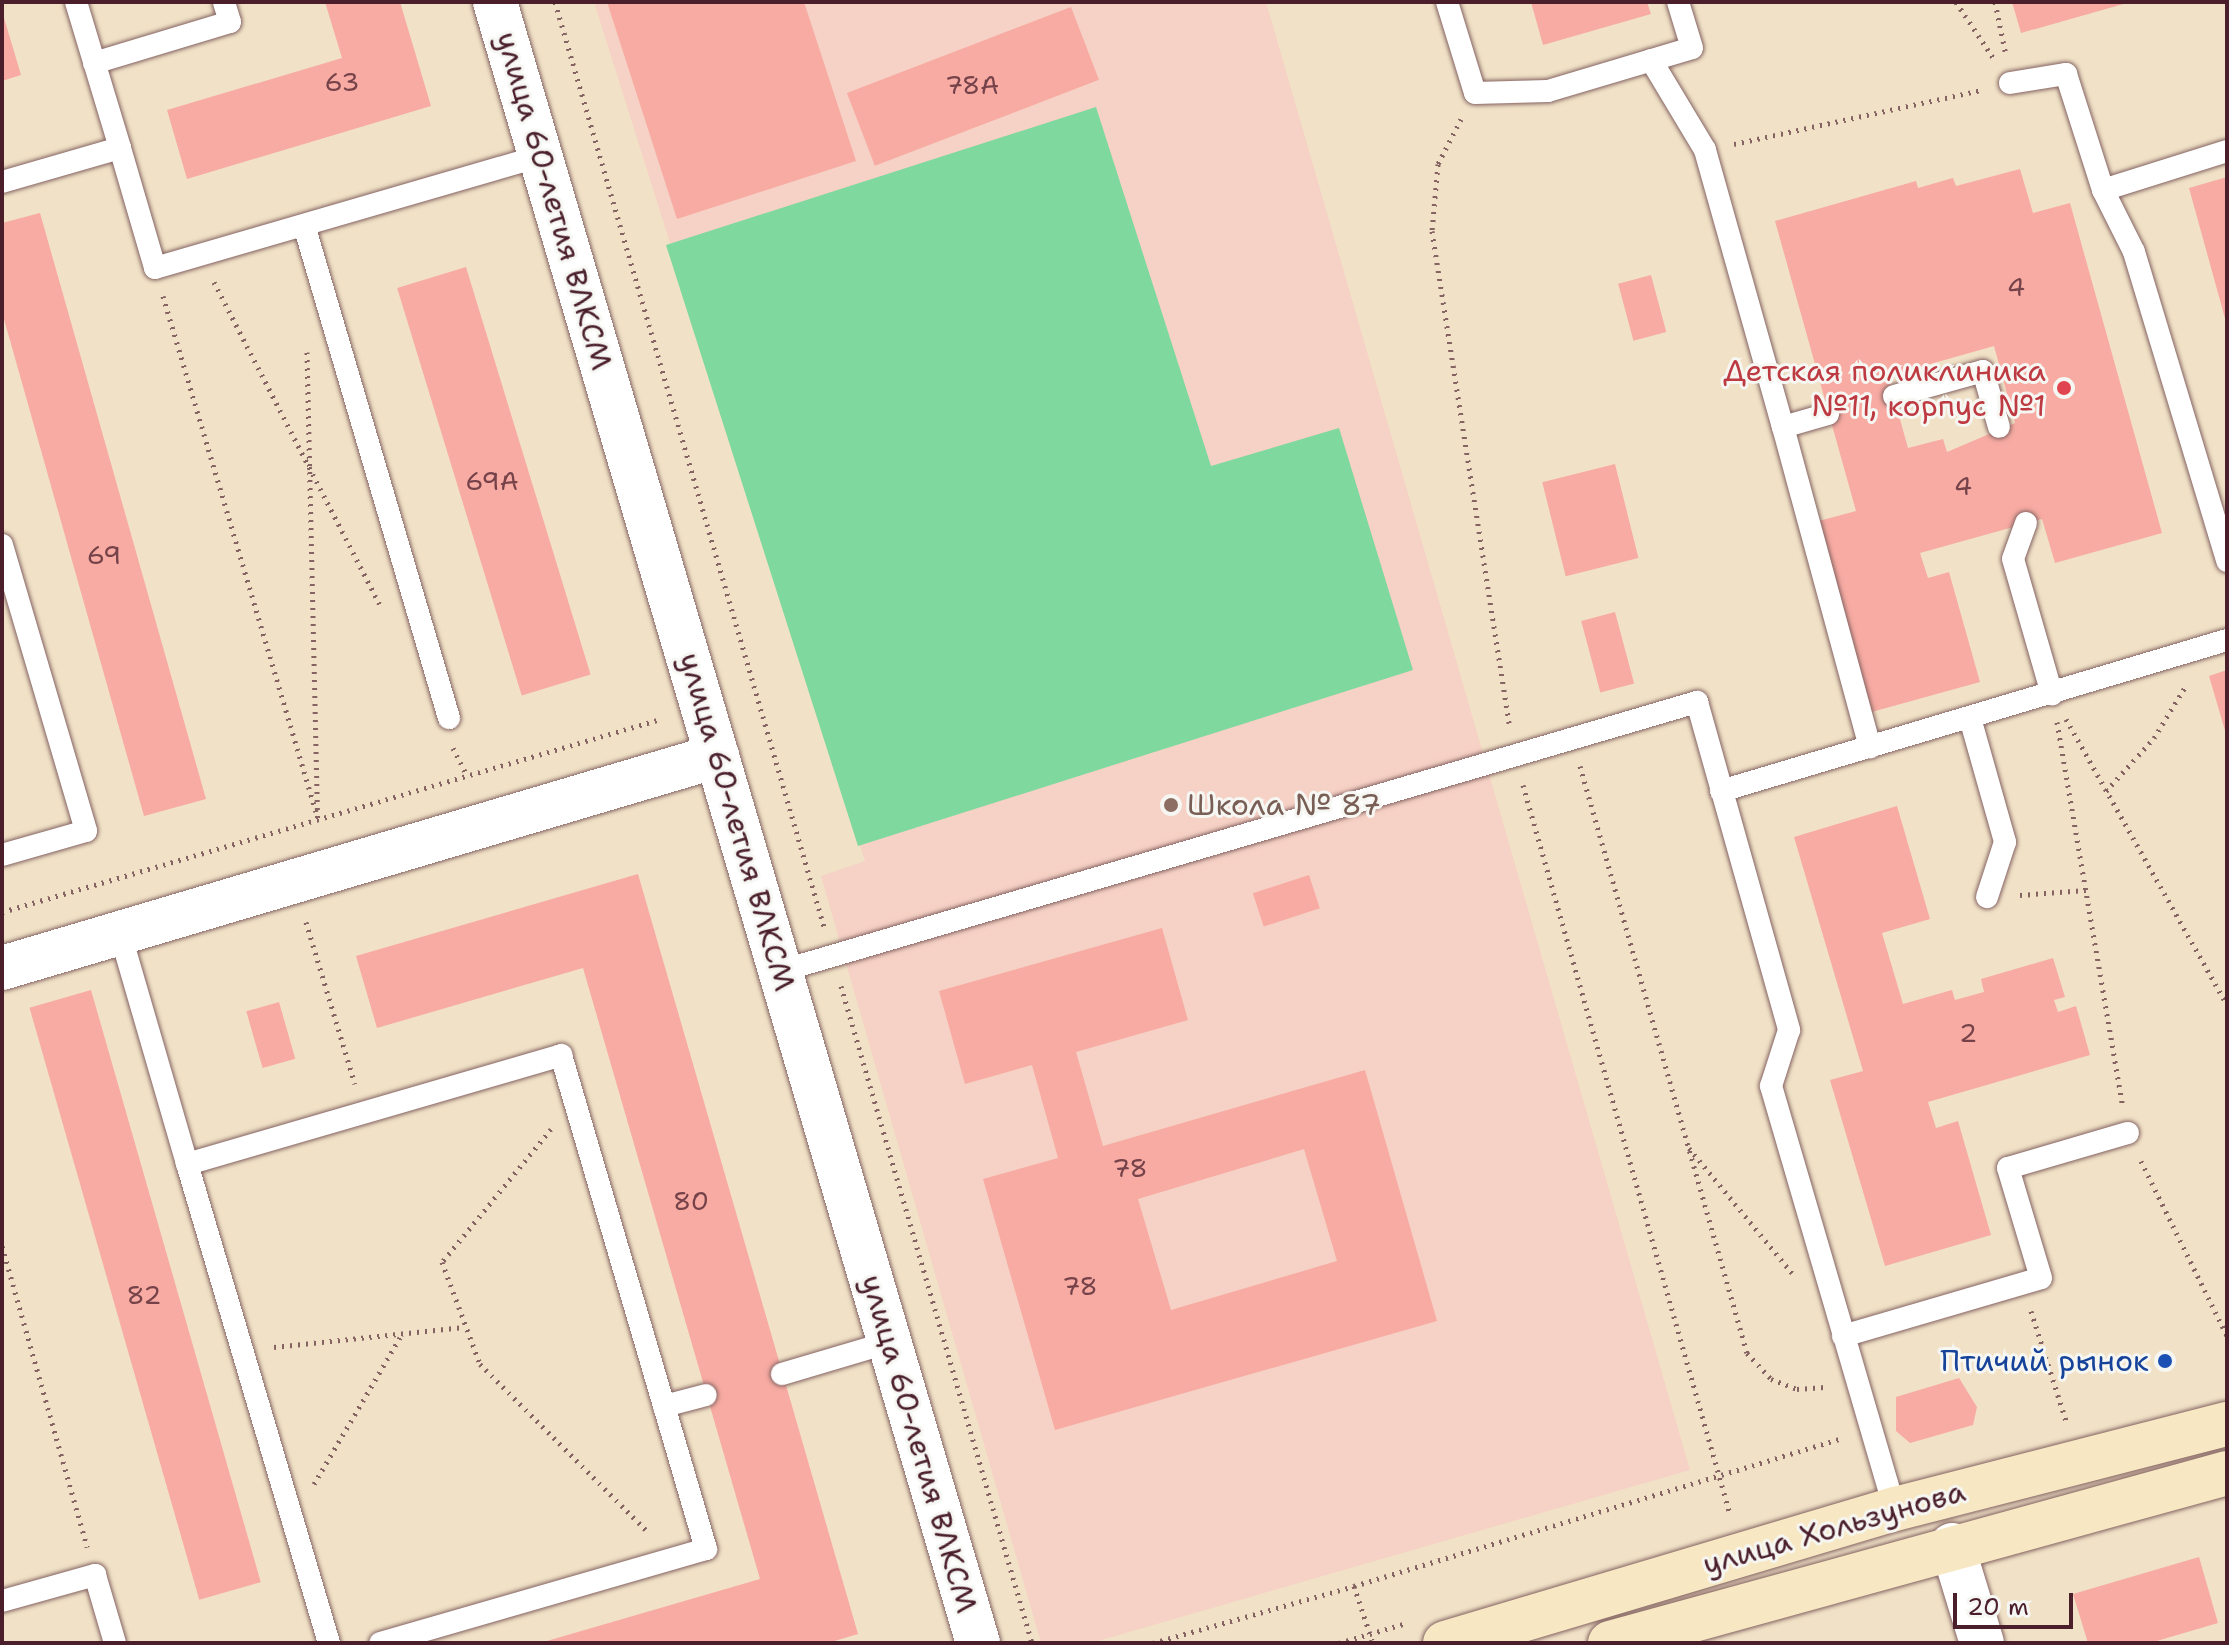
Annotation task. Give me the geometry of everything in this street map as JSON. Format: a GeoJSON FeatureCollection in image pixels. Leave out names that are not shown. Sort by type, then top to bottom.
{"type":"FeatureCollection","features":[{"type":"Feature","properties":{"kind":"main road"},"geometry":{"type":"LineString","coordinates":[[2076,1446],[2227,1405]]}},
{"type":"Feature","properties":{"kind":"main road","name":"улица Хользунова"},"geometry":{"type":"LineString","coordinates":[[1445,1643],[1895,1509],[2076,1446],[2227,1424]]}},
{"type":"Feature","properties":{"kind":"main road","name":"улица Хользунова"},"geometry":{"type":"LineString","coordinates":[[1610,1643],[1952,1545],[2227,1473]]}},
{"type":"Feature","properties":{"kind":"street","name":"улица 60-летия ВЛКСМ"},"geometry":{"type":"LineString","coordinates":[[495,2],[978,1643]]}},
{"type":"Feature","properties":{"kind":"street"},"geometry":{"type":"LineString","coordinates":[[2,968],[717,756]]}},
{"type":"Feature","properties":{"kind":"street"},"geometry":{"type":"LineString","coordinates":[[1952,1545],[1982,1643]]}},
{"type":"Feature","properties":{"kind":"lane"},"geometry":{"type":"LineString","coordinates":[[76,2],[155,268],[540,156]]}},
{"type":"Feature","properties":{"kind":"lane"},"geometry":{"type":"LineString","coordinates":[[94,63],[230,22],[224,2]]}},
{"type":"Feature","properties":{"kind":"lane"},"geometry":{"type":"LineString","coordinates":[[1447,2],[1475,93],[1548,91],[1692,48],[1678,2]]}},
{"type":"Feature","properties":{"kind":"lane"},"geometry":{"type":"LineString","coordinates":[[1651,60],[1705,150],[1870,747]]}},
{"type":"Feature","properties":{"kind":"lane"},"geometry":{"type":"LineString","coordinates":[[2010,83],[2066,74],[2103,190],[2134,252],[2227,561]]}},
{"type":"Feature","properties":{"kind":"lane"},"geometry":{"type":"LineString","coordinates":[[2,182],[120,148]]}},
{"type":"Feature","properties":{"kind":"lane"},"geometry":{"type":"LineString","coordinates":[[2103,190],[2227,151]]}},
{"type":"Feature","properties":{"kind":"lane"},"geometry":{"type":"LineString","coordinates":[[304,225],[448,726]]}},
{"type":"Feature","properties":{"kind":"lane"},"geometry":{"type":"LineString","coordinates":[[1894,396],[1983,371],[1999,427]]}},
{"type":"Feature","properties":{"kind":"lane"},"geometry":{"type":"LineString","coordinates":[[1783,427],[1828,414]]}},
{"type":"Feature","properties":{"kind":"lane"},"geometry":{"type":"LineString","coordinates":[[2026,523],[2013,559],[2052,694]]}},
{"type":"Feature","properties":{"kind":"lane"},"geometry":{"type":"LineString","coordinates":[[2,545],[86,831],[2,855]]}},
{"type":"Feature","properties":{"kind":"lane"},"geometry":{"type":"LineString","coordinates":[[1721,791],[2218,644]]}},
{"type":"Feature","properties":{"kind":"lane"},"geometry":{"type":"LineString","coordinates":[[781,971],[1697,702],[1789,1030],[1771,1086],[1895,1509]]}},
{"type":"Feature","properties":{"kind":"lane"},"geometry":{"type":"LineString","coordinates":[[1970,718],[2005,842],[1987,897]]}},
{"type":"Feature","properties":{"kind":"lane"},"geometry":{"type":"LineString","coordinates":[[120,933],[329,1643]]}},
{"type":"Feature","properties":{"kind":"lane"},"geometry":{"type":"LineString","coordinates":[[187,1164],[561,1055],[706,1549],[380,1643]]}},
{"type":"Feature","properties":{"kind":"lane"},"geometry":{"type":"LineString","coordinates":[[1843,1336],[2041,1278],[2008,1168],[2128,1133]]}},
{"type":"Feature","properties":{"kind":"lane"},"geometry":{"type":"LineString","coordinates":[[782,1374],[890,1342]]}},
{"type":"Feature","properties":{"kind":"lane"},"geometry":{"type":"LineString","coordinates":[[664,1406],[706,1395]]}},
{"type":"Feature","properties":{"kind":"lane"},"geometry":{"type":"LineString","coordinates":[[2,1601],[95,1575],[115,1643]]}},
{"type":"Feature","properties":{"kind":"path"},"geometry":{"type":"LineString","coordinates":[[555,2],[1032,1643]]}},
{"type":"Feature","properties":{"kind":"path"},"geometry":{"type":"LineString","coordinates":[[1956,2],[2010,83]]}},
{"type":"Feature","properties":{"kind":"path"},"geometry":{"type":"LineString","coordinates":[[1995,2],[2010,83]]}},
{"type":"Feature","properties":{"kind":"path"},"geometry":{"type":"LineString","coordinates":[[1705,150],[2010,83]]}},
{"type":"Feature","properties":{"kind":"path"},"geometry":{"type":"LineString","coordinates":[[1475,93],[1438,164],[1432,231],[1514,756],[1734,1527]]}},
{"type":"Feature","properties":{"kind":"path"},"geometry":{"type":"LineString","coordinates":[[200,255],[389,622]]}},
{"type":"Feature","properties":{"kind":"path"},"geometry":{"type":"LineString","coordinates":[[155,268],[318,819]]}},
{"type":"Feature","properties":{"kind":"path"},"geometry":{"type":"LineString","coordinates":[[307,347],[318,819]]}},
{"type":"Feature","properties":{"kind":"path"},"geometry":{"type":"LineString","coordinates":[[2106,791],[2154,738],[2218,644]]}},
{"type":"Feature","properties":{"kind":"path"},"geometry":{"type":"LineString","coordinates":[[2052,694],[2227,1005]]}},
{"type":"Feature","properties":{"kind":"path"},"geometry":{"type":"LineString","coordinates":[[2052,694],[2128,1133],[2227,1336]]}},
{"type":"Feature","properties":{"kind":"path"},"geometry":{"type":"LineString","coordinates":[[2,912],[665,718]]}},
{"type":"Feature","properties":{"kind":"path"},"geometry":{"type":"LineString","coordinates":[[448,726],[467,775]]}},
{"type":"Feature","properties":{"kind":"path"},"geometry":{"type":"LineString","coordinates":[[1572,739],[1747,1353],[1771,1379],[1797,1389],[1858,1386]]}},
{"type":"Feature","properties":{"kind":"path"},"geometry":{"type":"LineString","coordinates":[[295,881],[363,1112]]}},
{"type":"Feature","properties":{"kind":"path"},"geometry":{"type":"LineString","coordinates":[[1987,897],[2086,890]]}},
{"type":"Feature","properties":{"kind":"path"},"geometry":{"type":"LineString","coordinates":[[574,1101],[442,1262],[480,1364],[515,1404],[675,1558]]}},
{"type":"Feature","properties":{"kind":"path"},"geometry":{"type":"LineString","coordinates":[[1687,1145],[1795,1276]]}},
{"type":"Feature","properties":{"kind":"path"},"geometry":{"type":"LineString","coordinates":[[2,1246],[95,1575]]}},
{"type":"Feature","properties":{"kind":"path"},"geometry":{"type":"LineString","coordinates":[[2022,1284],[2076,1446]]}},
{"type":"Feature","properties":{"kind":"path"},"geometry":{"type":"LineString","coordinates":[[242,1350],[464,1327]]}},
{"type":"Feature","properties":{"kind":"path"},"geometry":{"type":"LineString","coordinates":[[292,1520],[403,1333]]}},
{"type":"Feature","properties":{"kind":"path"},"geometry":{"type":"LineString","coordinates":[[1153,1643],[1354,1586],[1871,1430]]}},
{"type":"Feature","properties":{"kind":"path"},"geometry":{"type":"LineString","coordinates":[[1354,1586],[1372,1640]]}},
{"type":"Feature","properties":{"kind":"shaded area","name":"Школа № 87"},"geometry":{"type":"Polygon","coordinates":[[[594,2],[1266,2],[1690,1470],[1091,1643],[1041,1643],[821,876],[865,861],[594,2]]]}},
{"type":"Feature","properties":{"kind":"green space"},"geometry":{"type":"Polygon","coordinates":[[[1096,107],[1211,466],[1339,428],[1413,670],[858,846],[666,245],[1096,107]]]}},
{"type":"Feature","properties":{"kind":"building"},"geometry":{"type":"Polygon","coordinates":[[[325,2],[400,2],[431,106],[187,179],[167,110],[342,58],[325,2]]]}},
{"type":"Feature","properties":{"kind":"building"},"geometry":{"type":"Polygon","coordinates":[[[607,2],[804,2],[856,161],[677,219],[607,2]]]}},
{"type":"Feature","properties":{"kind":"building"},"geometry":{"type":"Polygon","coordinates":[[[1531,2],[1647,2],[1651,14],[1543,45],[1531,2]]]}},
{"type":"Feature","properties":{"kind":"building"},"geometry":{"type":"Polygon","coordinates":[[[2012,2],[2126,2],[2127,3],[2021,33],[2012,2]]]}},
{"type":"Feature","properties":{"kind":"building"},"geometry":{"type":"Polygon","coordinates":[[[1071,7],[1099,80],[875,166],[847,93],[1071,7]]]}},
{"type":"Feature","properties":{"kind":"building"},"geometry":{"type":"Polygon","coordinates":[[[2,11],[21,75],[2,81],[2,11]]]}},
{"type":"Feature","properties":{"kind":"building"},"geometry":{"type":"Polygon","coordinates":[[[2020,169],[2033,213],[2070,203],[2162,533],[2055,563],[2042,519],[1920,553],[1928,578],[1949,572],[1980,682],[1868,713],[1815,522],[1856,511],[1775,221],[1916,181],[1918,188],[1953,178],[1956,186],[2020,169]],[[1994,346],[1888,376],[1908,448],[1943,439],[1947,452],[2015,423],[1994,346]]]}},
{"type":"Feature","properties":{"kind":"building"},"geometry":{"type":"Polygon","coordinates":[[[2227,177],[2227,322],[2226,322],[2189,188],[2227,177]]]}},
{"type":"Feature","properties":{"kind":"building"},"geometry":{"type":"Polygon","coordinates":[[[40,213],[206,799],[144,816],[2,312],[2,223],[40,213]]]}},
{"type":"Feature","properties":{"kind":"building"},"geometry":{"type":"Polygon","coordinates":[[[466,267],[591,674],[522,695],[397,288],[466,267]]]}},
{"type":"Feature","properties":{"kind":"building"},"geometry":{"type":"Polygon","coordinates":[[[1651,275],[1666,332],[1633,341],[1618,284],[1651,275]]]}},
{"type":"Feature","properties":{"kind":"building"},"geometry":{"type":"Polygon","coordinates":[[[1615,464],[1638,558],[1566,576],[1542,482],[1615,464]]]}},
{"type":"Feature","properties":{"kind":"building"},"geometry":{"type":"Polygon","coordinates":[[[1615,612],[1634,683],[1600,693],[1581,621],[1615,612]]]}},
{"type":"Feature","properties":{"kind":"building"},"geometry":{"type":"Polygon","coordinates":[[[2227,670],[2227,733],[2226,734],[2209,676],[2227,670]]]}},
{"type":"Feature","properties":{"kind":"building"},"geometry":{"type":"Polygon","coordinates":[[[1897,806],[1930,919],[1882,933],[1903,1004],[1952,990],[1955,1000],[1984,992],[1981,979],[2053,958],[2065,997],[2054,1000],[2058,1012],[2076,1006],[2090,1055],[1928,1102],[1936,1128],[1958,1121],[1991,1235],[1885,1266],[1830,1080],[1863,1071],[1794,837],[1897,806]]]}},
{"type":"Feature","properties":{"kind":"building"},"geometry":{"type":"Polygon","coordinates":[[[638,874],[858,1634],[828,1643],[540,1643],[760,1579],[583,968],[377,1028],[356,956],[638,874]]]}},
{"type":"Feature","properties":{"kind":"building"},"geometry":{"type":"Polygon","coordinates":[[[1309,875],[1320,908],[1264,927],[1253,893],[1309,875]]]}},
{"type":"Feature","properties":{"kind":"building"},"geometry":{"type":"Polygon","coordinates":[[[1162,928],[1188,1020],[1076,1052],[1103,1146],[1365,1070],[1437,1321],[1055,1430],[983,1179],[1058,1158],[1032,1065],[965,1084],[939,991],[1162,928]],[[1304,1149],[1138,1199],[1171,1310],[1337,1261],[1304,1149]]]}},
{"type":"Feature","properties":{"kind":"building"},"geometry":{"type":"Polygon","coordinates":[[[91,990],[261,1582],[199,1600],[29,1008],[91,990]]]}},
{"type":"Feature","properties":{"kind":"building"},"geometry":{"type":"Polygon","coordinates":[[[279,1002],[295,1059],[263,1068],[246,1011],[279,1002]]]}},
{"type":"Feature","properties":{"kind":"building"},"geometry":{"type":"Polygon","coordinates":[[[1959,1378],[1977,1407],[1973,1425],[1910,1443],[1896,1431],[1896,1397],[1959,1378]]]}},
{"type":"Feature","properties":{"kind":"building"},"geometry":{"type":"Polygon","coordinates":[[[2199,1557],[2218,1623],[2150,1643],[2088,1643],[2073,1594],[2199,1557]]]}},
{"type":"Feature","properties":{"kind":"place","name":"Детская поликлиника №11, корпус №1"},"geometry":{"type":"Point","coordinates":[2064,388]}},
{"type":"Feature","properties":{"kind":"place","name":"Школа № 87"},"geometry":{"type":"Point","coordinates":[1171,805]}},
{"type":"Feature","properties":{"kind":"place","name":"Птичий рынок"},"geometry":{"type":"Point","coordinates":[2165,1361]}}]}
